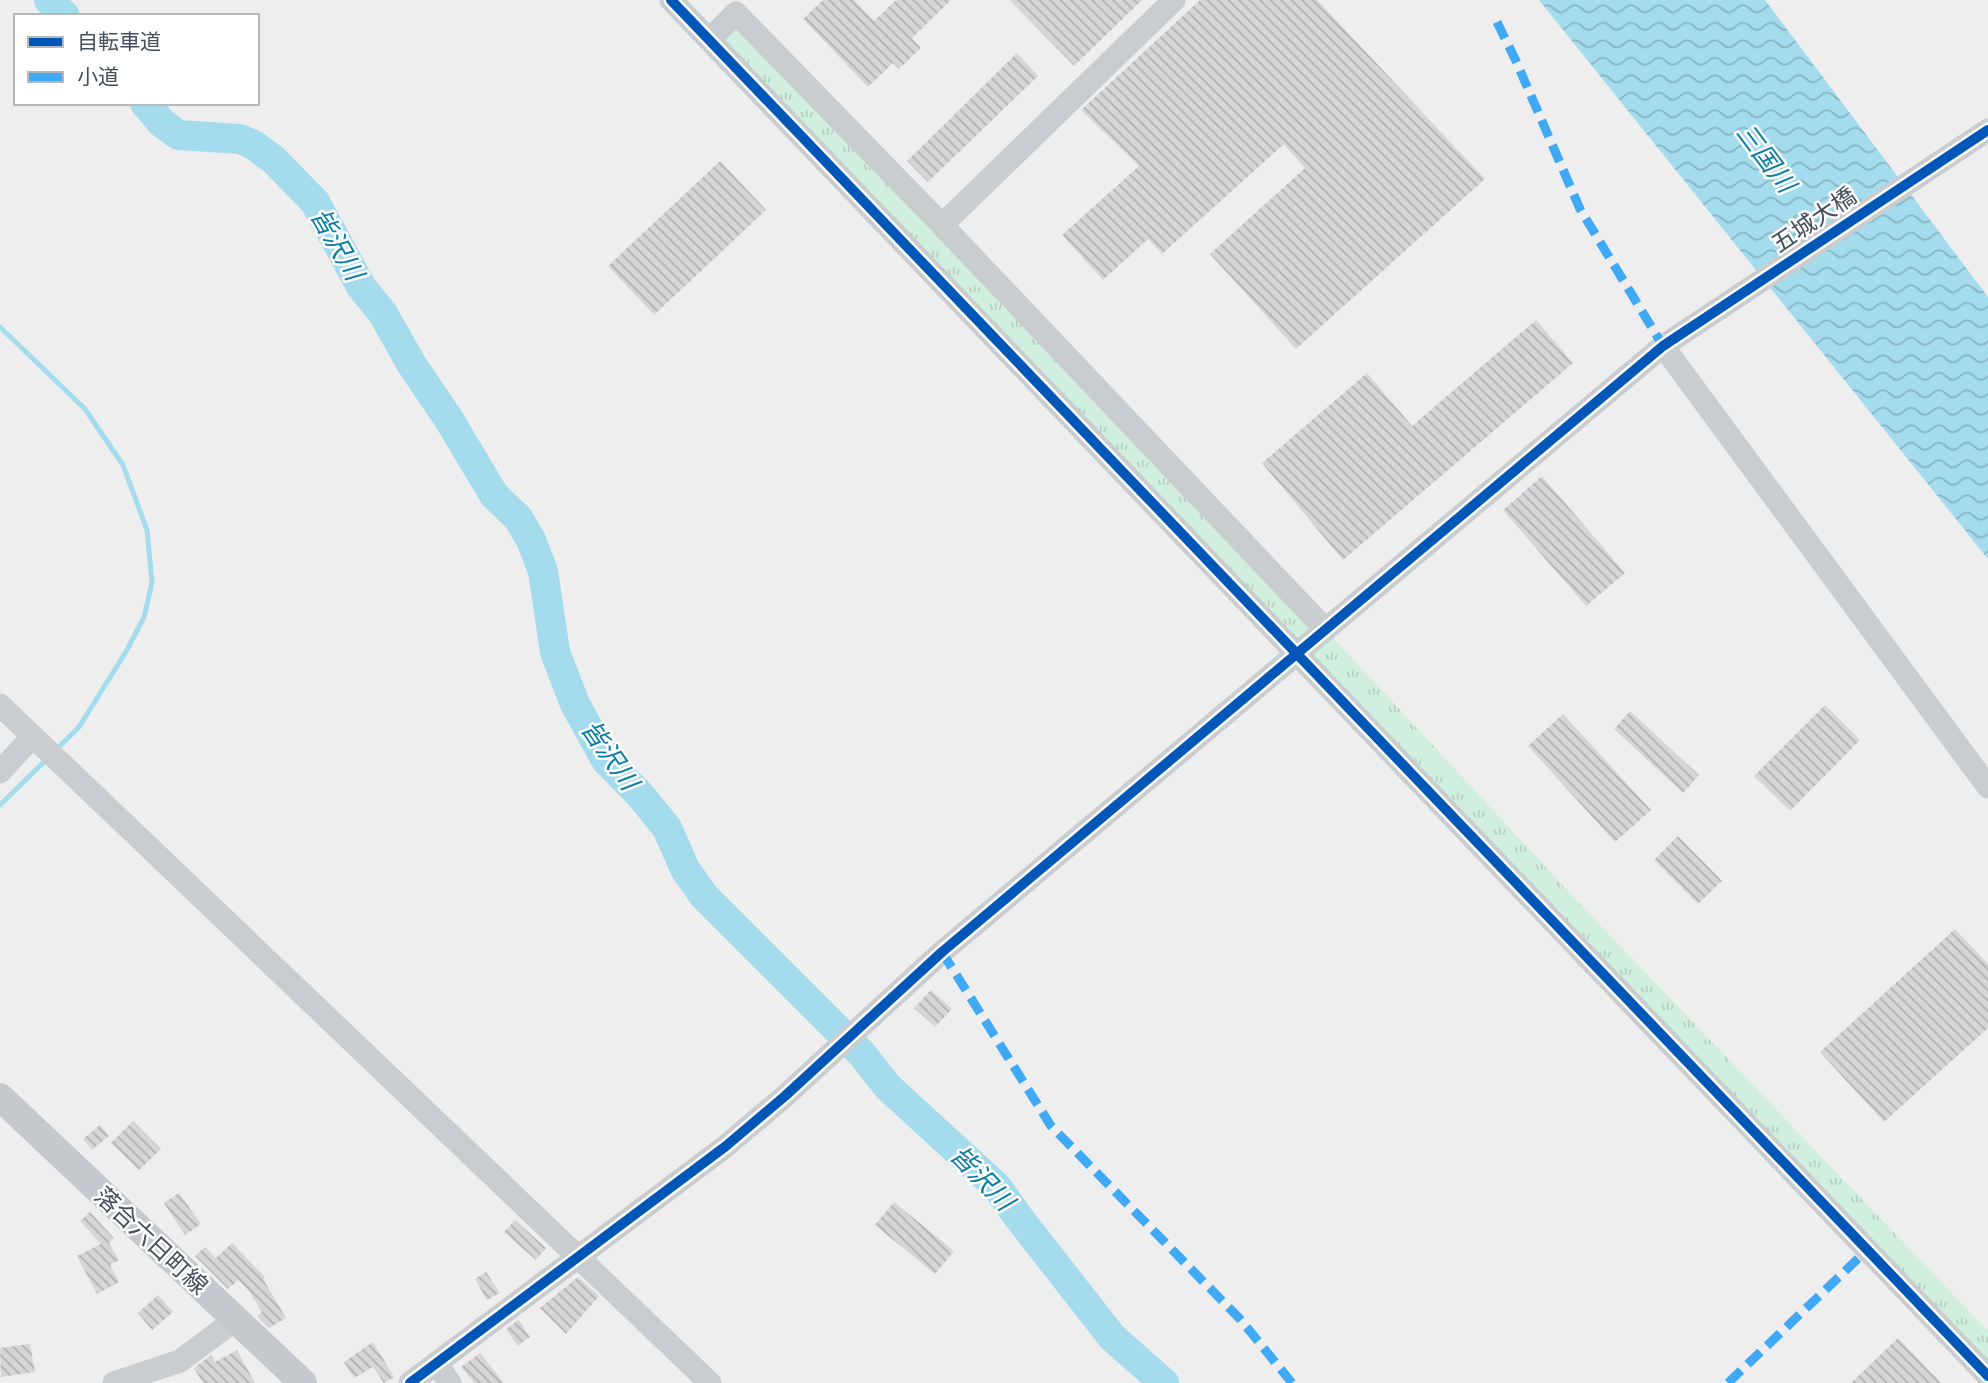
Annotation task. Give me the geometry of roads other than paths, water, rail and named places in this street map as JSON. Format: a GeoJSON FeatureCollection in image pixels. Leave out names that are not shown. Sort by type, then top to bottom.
{"type":"FeatureCollection","features":[{"type":"Feature","properties":{"kind":"main road","name":"落合六日町線"},"geometry":{"type":"LineString","coordinates":[[0,1097],[303,1383]]}},
{"type":"Feature","properties":{"kind":"street"},"geometry":{"type":"LineString","coordinates":[[671,0],[1988,1376]]}},
{"type":"Feature","properties":{"kind":"street"},"geometry":{"type":"LineString","coordinates":[[942,225],[1174,0]]}},
{"type":"Feature","properties":{"kind":"street"},"geometry":{"type":"LineString","coordinates":[[709,40],[736,13],[942,225],[1326,630]]}},
{"type":"Feature","properties":{"kind":"street","name":"五城大橋"},"geometry":{"type":"LineString","coordinates":[[410,1383],[726,1146],[953,943],[1663,346],[1988,130]]}},
{"type":"Feature","properties":{"kind":"street"},"geometry":{"type":"LineString","coordinates":[[1663,346],[1988,787]]}},
{"type":"Feature","properties":{"kind":"street"},"geometry":{"type":"LineString","coordinates":[[0,705],[576,1258],[710,1383]]}},
{"type":"Feature","properties":{"kind":"street"},"geometry":{"type":"LineString","coordinates":[[0,772],[32,737]]}},
{"type":"Feature","properties":{"kind":"street"},"geometry":{"type":"LineString","coordinates":[[114,1383],[180,1361],[235,1320]]}},
{"type":"Feature","properties":{"kind":"street"},"geometry":{"type":"LineString","coordinates":[[436,1363],[450,1383]]}},
{"type":"Feature","properties":{"kind":"water","name":"三国川"},"geometry":{"type":"Polygon","coordinates":[[[1539,0],[1765,0],[1988,297],[1988,559],[1539,0]]]}},
{"type":"Feature","properties":{"kind":"waterway","name":"皆沢川"},"geometry":{"type":"LineString","coordinates":[[49,0],[63,14]]}},
{"type":"Feature","properties":{"kind":"waterway","name":"皆沢川"},"geometry":{"type":"LineString","coordinates":[[147,105],[162,123],[178,135],[240,139],[254,145],[274,160],[315,202],[362,288],[382,312],[494,495],[518,518],[531,540],[543,571],[555,652],[575,704],[606,760],[667,828],[685,869],[704,896],[862,1054],[888,1087],[997,1187],[1112,1337],[1164,1383]]}},
{"type":"Feature","properties":{"kind":"waterway"},"geometry":{"type":"LineString","coordinates":[[0,327],[85,409],[123,465],[147,530],[152,583],[144,617],[127,650],[79,727],[55,751]]}},
{"type":"Feature","properties":{"kind":"waterway"},"geometry":{"type":"LineString","coordinates":[[0,805],[48,758]]}}]}
